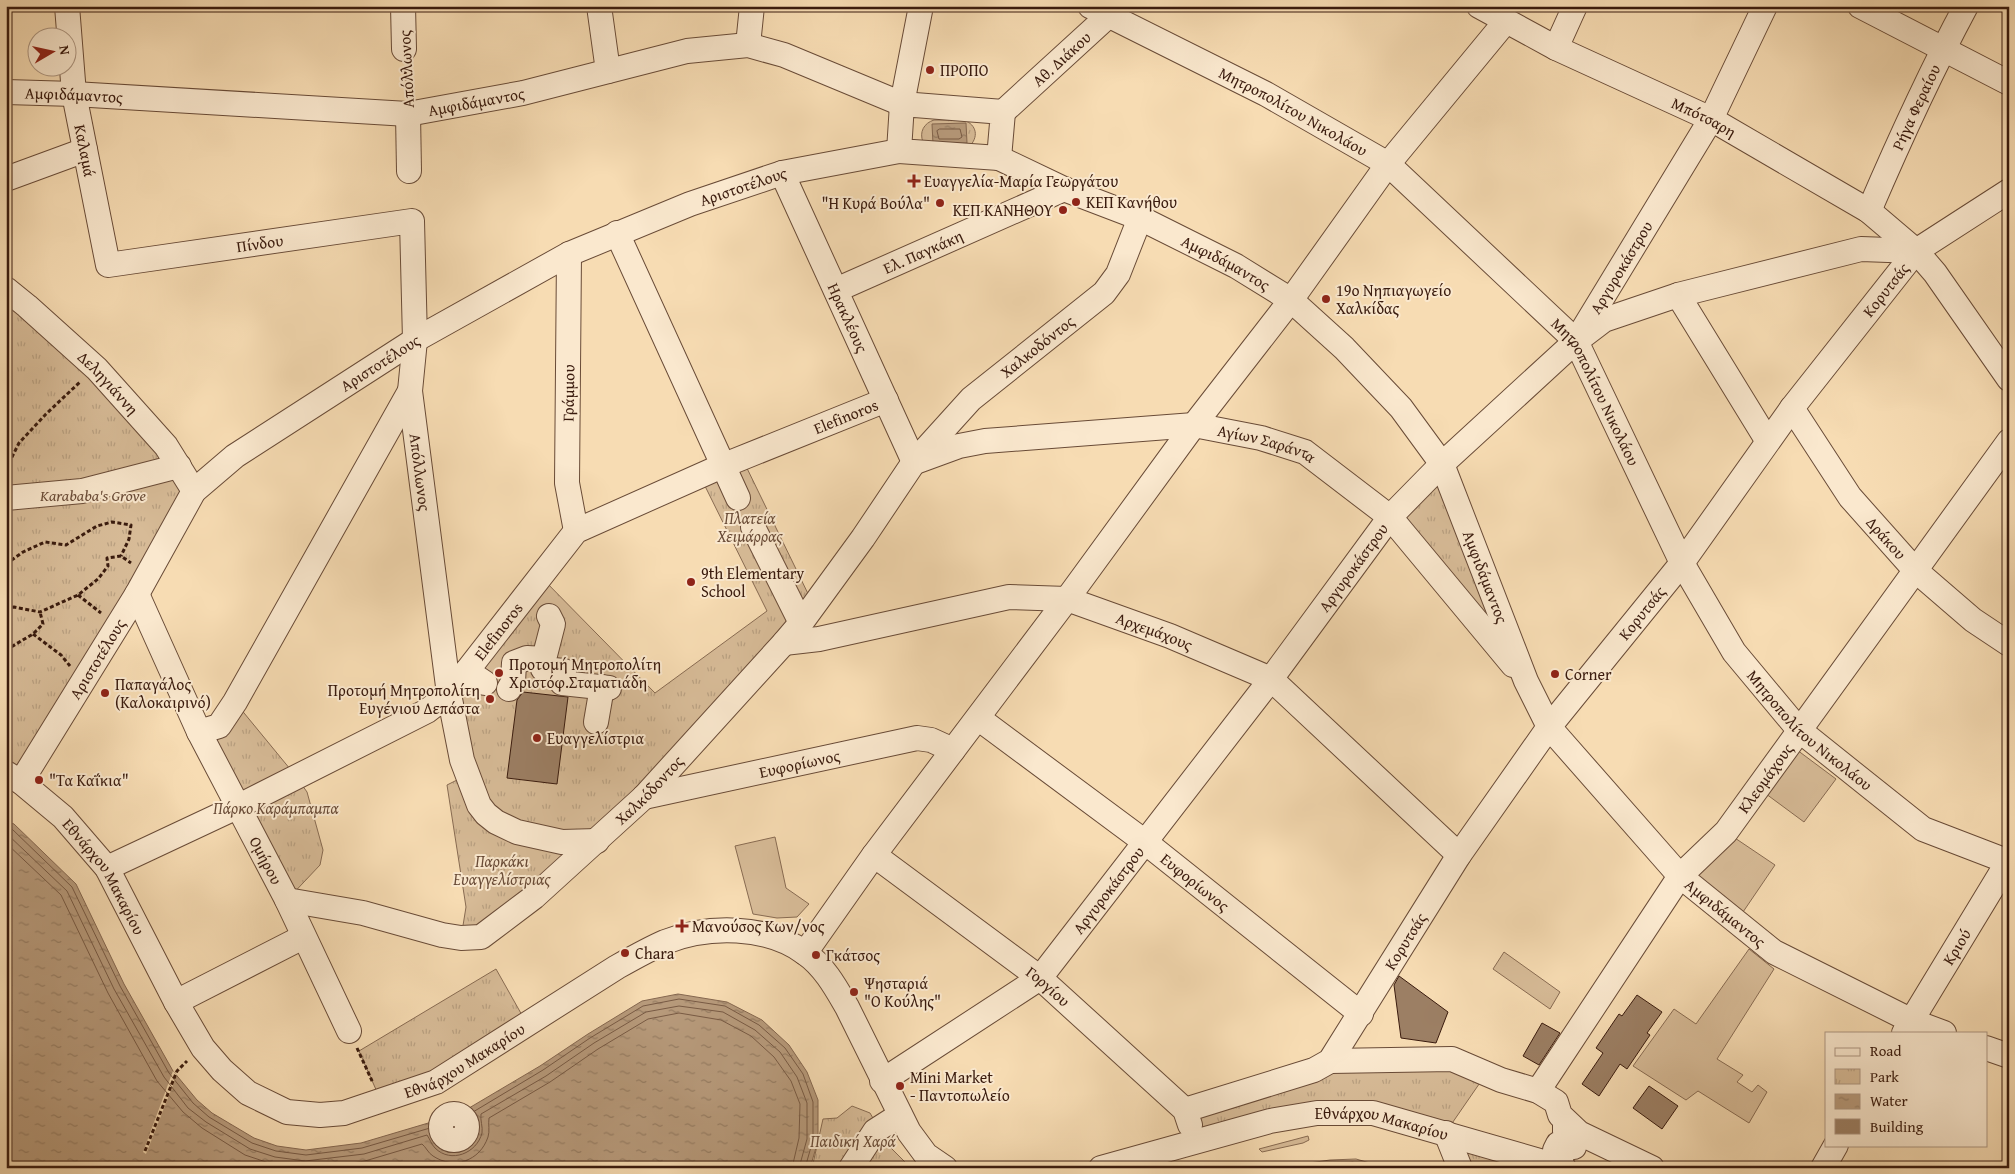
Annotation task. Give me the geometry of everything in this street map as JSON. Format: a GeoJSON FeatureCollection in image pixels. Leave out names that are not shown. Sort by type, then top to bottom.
{"type":"FeatureCollection","features":[{"type":"Feature","properties":{"kind":"street","name":"Καλαμά"},"geometry":{"type":"LineString","coordinates":[[67,6],[74,94],[108,264]]}},
{"type":"Feature","properties":{"kind":"street","name":"Απόλλωνος"},"geometry":{"type":"LineString","coordinates":[[403,6],[404,49]]}},
{"type":"Feature","properties":{"kind":"street"},"geometry":{"type":"LineString","coordinates":[[599,6],[608,71]]}},
{"type":"Feature","properties":{"kind":"street"},"geometry":{"type":"LineString","coordinates":[[748,45],[752,6]]}},
{"type":"Feature","properties":{"kind":"street"},"geometry":{"type":"LineString","coordinates":[[899,151],[902,104],[921,6]]}},
{"type":"Feature","properties":{"kind":"street","name":"Μπότσαρη"},"geometry":{"type":"LineString","coordinates":[[1479,6],[1556,48],[1711,119],[1869,211],[1916,251],[1935,273],[2009,379]]}},
{"type":"Feature","properties":{"kind":"street"},"geometry":{"type":"LineString","coordinates":[[1556,48],[1575,6]]}},
{"type":"Feature","properties":{"kind":"street","name":"Αργυροκάστρου"},"geometry":{"type":"LineString","coordinates":[[882,1081],[1040,978],[1271,679],[1390,517],[1442,464],[1576,341],[1711,119],[1765,6]]}},
{"type":"Feature","properties":{"kind":"street"},"geometry":{"type":"LineString","coordinates":[[1860,6],[2009,83]]}},
{"type":"Feature","properties":{"kind":"street","name":"Ρήγα Φεραίου"},"geometry":{"type":"LineString","coordinates":[[1869,211],[1901,136],[1966,6]]}},
{"type":"Feature","properties":{"kind":"street","name":"Αθ. Διάκου"},"geometry":{"type":"LineString","coordinates":[[1003,112],[1106,10]]}},
{"type":"Feature","properties":{"kind":"street","name":"Μητροπολίτου Νικολάου"},"geometry":{"type":"LineString","coordinates":[[1106,10],[1266,94],[1388,164],[1576,341],[1682,563],[1734,652],[1799,730],[1923,829],[2008,862]]}},
{"type":"Feature","properties":{"kind":"street"},"geometry":{"type":"LineString","coordinates":[[805,953],[874,854],[1067,599],[1194,424],[1291,300],[1388,164],[1506,20]]}},
{"type":"Feature","properties":{"kind":"street","name":"Αμφιδάμαντος"},"geometry":{"type":"LineString","coordinates":[[6,92],[74,94],[408,114],[523,93],[687,51],[748,45],[784,55],[902,104],[1003,112]]}},
{"type":"Feature","properties":{"kind":"street"},"geometry":{"type":"LineString","coordinates":[[999,158],[1003,112]]}},
{"type":"Feature","properties":{"kind":"street","name":"Απόλλωνος"},"geometry":{"type":"LineString","coordinates":[[408,114],[409,171]]}},
{"type":"Feature","properties":{"kind":"street"},"geometry":{"type":"LineString","coordinates":[[6,179],[85,150]]}},
{"type":"Feature","properties":{"kind":"street","name":"Αριστοτέλους"},"geometry":{"type":"LineString","coordinates":[[14,778],[83,681],[141,587],[194,491],[236,456],[415,340],[569,254],[690,204],[782,173],[899,151],[999,158]]}},
{"type":"Feature","properties":{"kind":"street","name":"Αμφιδάμαντος"},"geometry":{"type":"LineString","coordinates":[[999,158],[1064,188],[1140,218],[1236,266],[1291,300],[1344,348],[1400,408],[1442,464],[1526,681],[1549,726],[1680,876],[1774,952],[1908,1027],[1938,1032]]}},
{"type":"Feature","properties":{"kind":"street","name":"Ηρακλέους"},"geometry":{"type":"LineString","coordinates":[[782,173],[914,462]]}},
{"type":"Feature","properties":{"kind":"street","name":"Ελ. Παγκάκη"},"geometry":{"type":"LineString","coordinates":[[836,290],[1064,188]]}},
{"type":"Feature","properties":{"kind":"street","name":"Κορυτσάς"},"geometry":{"type":"LineString","coordinates":[[1322,1066],[1361,1014],[1459,855],[1549,726],[1682,563],[1792,408],[1916,251],[2009,191]]}},
{"type":"Feature","properties":{"kind":"street","name":"Χαλκοδόντος"},"geometry":{"type":"LineString","coordinates":[[914,462],[971,399],[1104,292],[1118,274],[1140,218]]}},
{"type":"Feature","properties":{"kind":"street","name":"Απόλλωνος"},"geometry":{"type":"LineString","coordinates":[[412,221],[415,340],[410,392],[449,694],[462,760],[474,794],[486,814],[503,825],[537,838],[562,842],[596,841]]}},
{"type":"Feature","properties":{"kind":"street","name":"Πίνδου"},"geometry":{"type":"LineString","coordinates":[[108,264],[412,221]]}},
{"type":"Feature","properties":{"kind":"street"},"geometry":{"type":"LineString","coordinates":[[617,233],[722,466],[738,498],[746,495],[759,523],[753,527],[801,623]]}},
{"type":"Feature","properties":{"kind":"street"},"geometry":{"type":"LineString","coordinates":[[1576,341],[1604,320],[1678,295],[1861,249],[1916,251]]}},
{"type":"Feature","properties":{"kind":"street","name":"Γράμμου"},"geometry":{"type":"LineString","coordinates":[[569,254],[566,483],[576,531]]}},
{"type":"Feature","properties":{"kind":"street","name":"Δεληγιάννη"},"geometry":{"type":"LineString","coordinates":[[6,289],[97,370],[166,446],[194,491]]}},
{"type":"Feature","properties":{"kind":"street"},"geometry":{"type":"LineString","coordinates":[[1678,295],[1768,440]]}},
{"type":"Feature","properties":{"kind":"street"},"geometry":{"type":"LineString","coordinates":[[199,732],[219,726],[235,702],[410,392]]}},
{"type":"Feature","properties":{"kind":"street","name":"Elefinoros"},"geometry":{"type":"LineString","coordinates":[[108,868],[237,807],[427,711],[476,677],[537,608],[576,531],[722,466],[886,400]]}},
{"type":"Feature","properties":{"kind":"street","name":"Δράκου"},"geometry":{"type":"LineString","coordinates":[[1792,408],[1850,497],[1916,570],[1973,620],[2009,644]]}},
{"type":"Feature","properties":{"kind":"street","name":"Αγίων Σαράντα"},"geometry":{"type":"LineString","coordinates":[[914,462],[959,446],[985,441],[1194,424],[1262,438],[1305,452],[1390,517],[1526,681]]}},
{"type":"Feature","properties":{"kind":"street","name":"Κλεομάχους"},"geometry":{"type":"LineString","coordinates":[[1538,1091],[1680,876],[1726,832],[2009,441]]}},
{"type":"Feature","properties":{"kind":"street","name":"Χαλκόδοντος"},"geometry":{"type":"LineString","coordinates":[[287,900],[363,913],[442,935],[461,938],[482,937],[534,897],[644,797],[801,623],[863,538],[914,462]]}},
{"type":"Feature","properties":{"kind":"street"},"geometry":{"type":"LineString","coordinates":[[6,498],[82,491],[179,466]]}},
{"type":"Feature","properties":{"kind":"street","name":"Ομήρου"},"geometry":{"type":"LineString","coordinates":[[141,587],[199,732],[287,900],[349,1031]]}},
{"type":"Feature","properties":{"kind":"street","name":"Αρχεμάχους"},"geometry":{"type":"LineString","coordinates":[[784,643],[819,639],[1009,597],[1067,599],[1170,636],[1271,679],[1459,855]]}},
{"type":"Feature","properties":{"kind":"street"},"geometry":{"type":"LineString","coordinates":[[537,608],[554,624],[543,669],[564,671],[562,683],[606,688],[596,722]]}},
{"type":"Feature","properties":{"kind":"street"},"geometry":{"type":"LineString","coordinates":[[509,689],[513,682],[514,663],[527,658],[544,660]]}},
{"type":"Feature","properties":{"kind":"street","name":"Ευφορίωνος"},"geometry":{"type":"LineString","coordinates":[[978,718],[1144,842],[1361,1014]]}},
{"type":"Feature","properties":{"kind":"street","name":"Ευφορίωνος"},"geometry":{"type":"LineString","coordinates":[[644,797],[917,738],[931,740],[953,750]]}},
{"type":"Feature","properties":{"kind":"street","name":"Εθνάρχου Μακαρίου"},"geometry":{"type":"LineString","coordinates":[[14,778],[63,817],[108,868],[176,1002],[203,1048],[222,1070],[248,1093],[287,1112],[320,1115],[344,1113],[436,1082],[618,967],[666,942],[701,933],[738,931],[771,937],[786,942],[805,953],[817,964],[837,990],[909,1132],[926,1155],[945,1168]]}},
{"type":"Feature","properties":{"kind":"street","name":"Γοργίου"},"geometry":{"type":"LineString","coordinates":[[874,854],[1040,978],[1185,1110],[1195,1141]]}},
{"type":"Feature","properties":{"kind":"street","name":"Κριού"},"geometry":{"type":"LineString","coordinates":[[1908,1027],[2008,862]]}},
{"type":"Feature","properties":{"kind":"street"},"geometry":{"type":"LineString","coordinates":[[176,1002],[303,937]]}},
{"type":"Feature","properties":{"kind":"street"},"geometry":{"type":"LineString","coordinates":[[1988,1049],[2009,1056]]}},
{"type":"Feature","properties":{"kind":"street"},"geometry":{"type":"LineString","coordinates":[[1185,1110],[1322,1066],[1452,1059],[1501,1080],[1538,1091],[1556,1102],[1560,1115],[1579,1133],[1652,1168]]}},
{"type":"Feature","properties":{"kind":"street"},"geometry":{"type":"LineString","coordinates":[[436,1082],[450,1115]]}},
{"type":"Feature","properties":{"kind":"street","name":"Εθνάρχου Μακαρίου"},"geometry":{"type":"LineString","coordinates":[[1101,1168],[1270,1121],[1317,1113],[1372,1113],[1562,1167]]}},
{"type":"Feature","properties":{"kind":"street"},"geometry":{"type":"LineString","coordinates":[[851,1168],[875,1131],[900,1115]]}},
{"type":"Feature","properties":{"kind":"street"},"geometry":{"type":"LineString","coordinates":[[1562,1167],[1562,1155],[1555,1150],[1558,1144],[1574,1147],[1575,1143],[1565,1132],[1566,1120]]}},
{"type":"Feature","properties":{"kind":"street"},"geometry":{"type":"LineString","coordinates":[[1446,1133],[1460,1168]]}},
{"type":"Feature","properties":{"kind":"street"},"geometry":{"type":"LineString","coordinates":[[1823,1168],[1835,1146]]}},
{"type":"Feature","properties":{"kind":"path","name":"Απόλλωνος"},"geometry":{"type":"LineString","coordinates":[[404,49],[408,114]]}},
{"type":"Feature","properties":{"kind":"path"},"geometry":{"type":"LineString","coordinates":[[6,469],[19,443],[77,384],[97,370]]}},
{"type":"Feature","properties":{"kind":"path"},"geometry":{"type":"LineString","coordinates":[[6,564],[24,552],[45,542],[66,545],[97,526],[112,522],[131,525],[129,539],[121,556]]}},
{"type":"Feature","properties":{"kind":"path"},"geometry":{"type":"LineString","coordinates":[[6,608],[14,606],[40,612],[78,595],[98,579],[108,566],[108,558],[121,556],[130,562],[141,587]]}},
{"type":"Feature","properties":{"kind":"path"},"geometry":{"type":"LineString","coordinates":[[78,595],[117,626]]}},
{"type":"Feature","properties":{"kind":"path"},"geometry":{"type":"LineString","coordinates":[[6,650],[33,634],[43,624],[40,612]]}},
{"type":"Feature","properties":{"kind":"path"},"geometry":{"type":"LineString","coordinates":[[33,634],[61,655],[83,681]]}},
{"type":"Feature","properties":{"kind":"path"},"geometry":{"type":"LineString","coordinates":[[349,1031],[381,1101]]}},
{"type":"Feature","properties":{"kind":"path"},"geometry":{"type":"LineString","coordinates":[[145,1151],[176,1071],[203,1048]]}},
{"type":"Feature","properties":{"kind":"green space"},"geometry":{"type":"Polygon","coordinates":[[[934,120],[964,120],[968,122],[972,125],[975,132],[972,143],[969,147],[923,142],[923,128],[934,120]]]}},
{"type":"Feature","properties":{"kind":"green space","name":"Karababa's Grove"},"geometry":{"type":"Polygon","coordinates":[[[6,289],[27,306],[194,491],[21,782],[6,773],[6,289]]]}},
{"type":"Feature","properties":{"kind":"green space"},"geometry":{"type":"Polygon","coordinates":[[[742,458],[814,606],[644,797],[461,938],[466,907],[447,785],[467,775],[449,694],[541,577],[655,693],[767,611],[700,476],[742,458]]]}},
{"type":"Feature","properties":{"kind":"green space"},"geometry":{"type":"Polygon","coordinates":[[[1442,464],[1526,681],[1390,517],[1442,464]]]}},
{"type":"Feature","properties":{"kind":"green space","name":"Πάρκο Καράμπαμπα"},"geometry":{"type":"Polygon","coordinates":[[[235,702],[307,792],[323,850],[320,865],[287,900],[199,732],[235,702]]]}},
{"type":"Feature","properties":{"kind":"green space"},"geometry":{"type":"Polygon","coordinates":[[[1789,744],[1836,779],[1804,822],[1758,788],[1789,744]]]}},
{"type":"Feature","properties":{"kind":"green space"},"geometry":{"type":"Polygon","coordinates":[[[1726,832],[1775,865],[1743,912],[1681,876],[1726,832]]]}},
{"type":"Feature","properties":{"kind":"green space"},"geometry":{"type":"Polygon","coordinates":[[[775,837],[786,888],[809,904],[797,917],[777,918],[753,914],[735,846],[775,837]]]}},
{"type":"Feature","properties":{"kind":"green space"},"geometry":{"type":"Polygon","coordinates":[[[1749,949],[1774,969],[1717,1059],[1743,1075],[1737,1082],[1752,1092],[1758,1085],[1767,1092],[1749,1123],[1698,1091],[1686,1100],[1633,1066],[1674,1009],[1696,1024],[1749,949]]]}},
{"type":"Feature","properties":{"kind":"green space"},"geometry":{"type":"Polygon","coordinates":[[[1504,952],[1560,992],[1550,1009],[1493,969],[1504,952]]]}},
{"type":"Feature","properties":{"kind":"green space"},"geometry":{"type":"Polygon","coordinates":[[[496,969],[527,1024],[381,1101],[359,1051],[496,969]]]}},
{"type":"Feature","properties":{"kind":"green space"},"geometry":{"type":"Polygon","coordinates":[[[1330,1061],[1486,1074],[1446,1132],[1564,1168],[1460,1168],[1446,1133],[1373,1113],[1195,1141],[1185,1110],[1330,1061]]]}},
{"type":"Feature","properties":{"kind":"green space","name":"Παιδική Χαρά"},"geometry":{"type":"Polygon","coordinates":[[[852,1106],[870,1113],[889,1146],[911,1168],[812,1168],[823,1119],[837,1118],[852,1106]]]}},
{"type":"Feature","properties":{"kind":"green space"},"geometry":{"type":"Polygon","coordinates":[[[1308,1136],[1309,1140],[1303,1143],[1262,1152],[1259,1149],[1308,1136]]]}},
{"type":"Feature","properties":{"kind":"green space"},"geometry":{"type":"Polygon","coordinates":[[[1356,1159],[1387,1168],[1362,1168],[1353,1162],[1330,1165],[1327,1168],[1320,1168],[1315,1165],[1311,1168],[1275,1168],[1330,1160],[1356,1159]]]}},
{"type":"Feature","properties":{"kind":"water"},"geometry":{"type":"Polygon","coordinates":[[[966,123],[967,143],[933,144],[932,124],[966,123]]]}},
{"type":"Feature","properties":{"kind":"water"},"geometry":{"type":"Polygon","coordinates":[[[6,821],[14,824],[76,884],[124,984],[173,1071],[197,1100],[212,1113],[254,1138],[277,1146],[306,1150],[361,1143],[435,1121],[443,1140],[452,1143],[464,1142],[468,1138],[469,1126],[464,1111],[540,1066],[642,1001],[678,994],[727,1002],[762,1020],[789,1045],[807,1072],[818,1100],[818,1141],[810,1168],[6,1168],[6,821]]]}},
{"type":"Feature","properties":{"kind":"pier"},"geometry":{"type":"Polygon","coordinates":[[[173,1071],[177,1075],[146,1154],[143,1152],[173,1071]]]}},
{"type":"Feature","properties":{"kind":"building","name":"Ευαγγελίστρια"},"geometry":{"type":"Polygon","coordinates":[[[523,692],[568,697],[557,784],[507,778],[517,700],[523,692]]]}},
{"type":"Feature","properties":{"kind":"building"},"geometry":{"type":"Polygon","coordinates":[[[1399,976],[1448,1012],[1436,1043],[1401,1038],[1394,985],[1399,976]]]}},
{"type":"Feature","properties":{"kind":"building"},"geometry":{"type":"Polygon","coordinates":[[[1637,995],[1662,1012],[1647,1033],[1650,1035],[1627,1069],[1620,1064],[1599,1096],[1582,1084],[1603,1053],[1596,1048],[1619,1014],[1622,1016],[1637,995]]]}},
{"type":"Feature","properties":{"kind":"building"},"geometry":{"type":"Polygon","coordinates":[[[1542,1023],[1560,1033],[1539,1065],[1523,1056],[1542,1023]]]}},
{"type":"Feature","properties":{"kind":"building"},"geometry":{"type":"Polygon","coordinates":[[[1649,1086],[1678,1106],[1662,1129],[1633,1108],[1649,1086]]]}},
{"type":"Feature","properties":{"kind":"place","name":"ΠΡΟΠΟ"},"geometry":{"type":"Point","coordinates":[930,70]}},
{"type":"Feature","properties":{"kind":"place","name":"Ευαγγελία-Μαρία Γεωργάτου"},"geometry":{"type":"Point","coordinates":[914,181]}},
{"type":"Feature","properties":{"kind":"place","name":"ΚΕΠ Κανήθου"},"geometry":{"type":"Point","coordinates":[1076,202]}},
{"type":"Feature","properties":{"kind":"place","name":"\"Η Κυρά Βούλα\""},"geometry":{"type":"Point","coordinates":[940,203]}},
{"type":"Feature","properties":{"kind":"place","name":"ΚΕΠ ΚΑΝΗΘΟΥ"},"geometry":{"type":"Point","coordinates":[1063,210]}},
{"type":"Feature","properties":{"kind":"place","name":"19ο Νηπιαγωγείο Χαλκίδας"},"geometry":{"type":"Point","coordinates":[1326,299]}},
{"type":"Feature","properties":{"kind":"place","name":"9th Elementary School"},"geometry":{"type":"Point","coordinates":[691,582]}},
{"type":"Feature","properties":{"kind":"place","name":"Προτομή Μητροπολίτη Χριστόφ.Σταματιάδη"},"geometry":{"type":"Point","coordinates":[499,673]}},
{"type":"Feature","properties":{"kind":"place","name":"Corner"},"geometry":{"type":"Point","coordinates":[1555,674]}},
{"type":"Feature","properties":{"kind":"place","name":"Παπαγάλος (Καλοκαιρινό)"},"geometry":{"type":"Point","coordinates":[105,693]}},
{"type":"Feature","properties":{"kind":"place","name":"Προτομή Μητροπολίτη Ευγένιου Δεπάστα"},"geometry":{"type":"Point","coordinates":[490,699]}},
{"type":"Feature","properties":{"kind":"place","name":"Ευαγγελίστρια"},"geometry":{"type":"Point","coordinates":[537,738]}},
{"type":"Feature","properties":{"kind":"place","name":"\"Τα Καΐκια\""},"geometry":{"type":"Point","coordinates":[39,780]}},
{"type":"Feature","properties":{"kind":"place","name":"Μανούσος Κων/νος"},"geometry":{"type":"Point","coordinates":[682,926]}},
{"type":"Feature","properties":{"kind":"place","name":"Chara"},"geometry":{"type":"Point","coordinates":[625,953]}},
{"type":"Feature","properties":{"kind":"place","name":"Γκάτσος"},"geometry":{"type":"Point","coordinates":[816,955]}},
{"type":"Feature","properties":{"kind":"place","name":"Ψησταριά \"Ο Κούλης\""},"geometry":{"type":"Point","coordinates":[854,992]}},
{"type":"Feature","properties":{"kind":"place","name":"Mini Market - Παντοπωλείο"},"geometry":{"type":"Point","coordinates":[900,1086]}},
{"type":"Feature","properties":{"kind":"park label","name":"Πλατεία Χειμάρρας"},"geometry":{"type":"Point","coordinates":[750,527]}},
{"type":"Feature","properties":{"kind":"park label","name":"Παρκάκι Ευαγγελίστριας"},"geometry":{"type":"Point","coordinates":[502,870]}}]}
